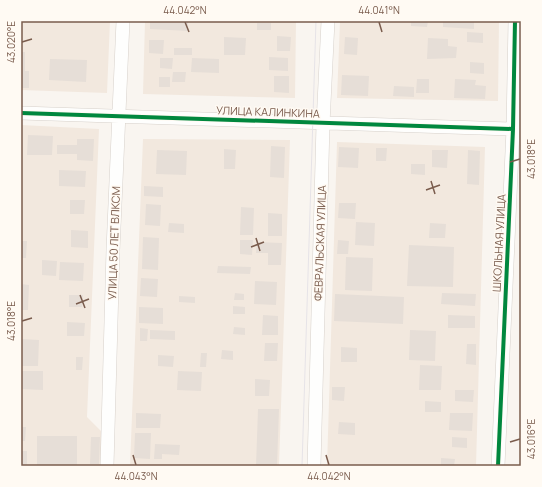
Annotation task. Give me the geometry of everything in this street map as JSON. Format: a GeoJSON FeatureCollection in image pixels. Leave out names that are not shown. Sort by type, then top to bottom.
{"type":"FeatureCollection","features":[{"type":"Feature","properties":{"kind":"street","name":"УЛИЦА 50 ЛЕТ ВЛКСМ"},"geometry":{"type":"LineString","coordinates":[[107,466],[113,250],[122,21]]}},
{"type":"Feature","properties":{"kind":"street","name":"ФЕВРАЛЬСКАЯ УЛИЦА"},"geometry":{"type":"LineString","coordinates":[[314,466],[323,124],[328,21]]}},
{"type":"Feature","properties":{"kind":"street","name":"ШКОЛЬНАЯ УЛИЦА"},"geometry":{"type":"LineString","coordinates":[[498,466],[513,129],[515,21]]}},
{"type":"Feature","properties":{"kind":"street","name":"УЛИЦА КАЛИНКИНА"},"geometry":{"type":"LineString","coordinates":[[21,113],[513,129]]}},
{"type":"Feature","properties":{"kind":"shaded area"},"geometry":{"type":"Polygon","coordinates":[[[21,21],[110,21],[107,93],[21,90],[21,21]]]}},
{"type":"Feature","properties":{"kind":"shaded area"},"geometry":{"type":"Polygon","coordinates":[[[145,21],[296,21],[295,98],[143,94],[145,21]]]}},
{"type":"Feature","properties":{"kind":"shaded area"},"geometry":{"type":"Polygon","coordinates":[[[340,21],[499,21],[498,101],[337,98],[340,21]]]}},
{"type":"Feature","properties":{"kind":"shaded area"},"geometry":{"type":"Polygon","coordinates":[[[21,125],[99,129],[87,417],[102,432],[101,466],[21,466],[21,125]]]}},
{"type":"Feature","properties":{"kind":"shaded area"},"geometry":{"type":"Polygon","coordinates":[[[143,139],[290,140],[279,466],[130,466],[143,139]]]}},
{"type":"Feature","properties":{"kind":"shaded area"},"geometry":{"type":"Polygon","coordinates":[[[337,142],[485,147],[476,466],[327,466],[337,142]]]}},
{"type":"Feature","properties":{"kind":"building"},"geometry":{"type":"Polygon","coordinates":[[[150,21],[188,21],[188,31],[150,29],[150,21]]]}},
{"type":"Feature","properties":{"kind":"building"},"geometry":{"type":"Polygon","coordinates":[[[411,21],[428,21],[427,27],[411,26],[411,21]]]}},
{"type":"Feature","properties":{"kind":"building"},"geometry":{"type":"Polygon","coordinates":[[[443,21],[474,21],[474,29],[443,27],[443,21]]]}},
{"type":"Feature","properties":{"kind":"building"},"geometry":{"type":"Polygon","coordinates":[[[257,23],[271,23],[271,30],[257,30],[257,23]]]}},
{"type":"Feature","properties":{"kind":"building"},"geometry":{"type":"Polygon","coordinates":[[[467,32],[483,33],[483,43],[467,42],[467,32]]]}},
{"type":"Feature","properties":{"kind":"building"},"geometry":{"type":"Polygon","coordinates":[[[277,36],[291,37],[290,51],[277,51],[277,36]]]}},
{"type":"Feature","properties":{"kind":"building"},"geometry":{"type":"Polygon","coordinates":[[[224,37],[246,38],[245,55],[224,55],[224,37]]]}},
{"type":"Feature","properties":{"kind":"building"},"geometry":{"type":"Polygon","coordinates":[[[345,37],[358,38],[357,55],[344,54],[345,37]]]}},
{"type":"Feature","properties":{"kind":"building"},"geometry":{"type":"Polygon","coordinates":[[[428,38],[448,39],[448,46],[457,47],[456,58],[427,59],[428,38]]]}},
{"type":"Feature","properties":{"kind":"building"},"geometry":{"type":"Polygon","coordinates":[[[149,40],[164,40],[163,54],[149,53],[149,40]]]}},
{"type":"Feature","properties":{"kind":"building"},"geometry":{"type":"Polygon","coordinates":[[[174,48],[192,48],[192,55],[174,55],[174,48]]]}},
{"type":"Feature","properties":{"kind":"building"},"geometry":{"type":"Polygon","coordinates":[[[21,52],[25,52],[25,71],[29,71],[29,88],[21,88],[21,52]]]}},
{"type":"Feature","properties":{"kind":"building"},"geometry":{"type":"Polygon","coordinates":[[[269,57],[288,58],[288,71],[269,70],[269,57]]]}},
{"type":"Feature","properties":{"kind":"building"},"geometry":{"type":"Polygon","coordinates":[[[160,58],[173,58],[172,69],[160,68],[160,58]]]}},
{"type":"Feature","properties":{"kind":"building"},"geometry":{"type":"Polygon","coordinates":[[[192,58],[219,59],[219,73],[191,72],[192,58]]]}},
{"type":"Feature","properties":{"kind":"building"},"geometry":{"type":"Polygon","coordinates":[[[50,59],[87,60],[86,82],[49,80],[50,59]]]}},
{"type":"Feature","properties":{"kind":"building"},"geometry":{"type":"Polygon","coordinates":[[[470,62],[484,63],[484,74],[470,73],[470,62]]]}},
{"type":"Feature","properties":{"kind":"building"},"geometry":{"type":"Polygon","coordinates":[[[173,72],[186,72],[185,82],[172,82],[173,72]]]}},
{"type":"Feature","properties":{"kind":"building"},"geometry":{"type":"Polygon","coordinates":[[[342,75],[369,76],[368,96],[341,95],[342,75]]]}},
{"type":"Feature","properties":{"kind":"building"},"geometry":{"type":"Polygon","coordinates":[[[274,76],[289,76],[289,93],[274,92],[274,76]]]}},
{"type":"Feature","properties":{"kind":"building"},"geometry":{"type":"Polygon","coordinates":[[[159,77],[170,77],[170,87],[159,87],[159,77]]]}},
{"type":"Feature","properties":{"kind":"building"},"geometry":{"type":"Polygon","coordinates":[[[417,79],[429,79],[429,93],[416,93],[417,79]]]}},
{"type":"Feature","properties":{"kind":"building"},"geometry":{"type":"Polygon","coordinates":[[[455,79],[476,80],[475,85],[486,86],[485,99],[454,98],[455,79]]]}},
{"type":"Feature","properties":{"kind":"building"},"geometry":{"type":"Polygon","coordinates":[[[394,86],[414,87],[414,97],[393,96],[394,86]]]}},
{"type":"Feature","properties":{"kind":"building"},"geometry":{"type":"Polygon","coordinates":[[[28,135],[53,136],[52,155],[27,155],[28,135]]]}},
{"type":"Feature","properties":{"kind":"building"},"geometry":{"type":"Polygon","coordinates":[[[77,139],[94,139],[93,161],[77,160],[77,154],[57,154],[57,145],[77,145],[77,139]]]}},
{"type":"Feature","properties":{"kind":"building"},"geometry":{"type":"Polygon","coordinates":[[[271,146],[285,147],[284,178],[270,177],[271,146]]]}},
{"type":"Feature","properties":{"kind":"building"},"geometry":{"type":"Polygon","coordinates":[[[339,147],[359,148],[358,168],[338,167],[339,147]]]}},
{"type":"Feature","properties":{"kind":"building"},"geometry":{"type":"Polygon","coordinates":[[[376,148],[387,148],[386,161],[376,161],[376,148]]]}},
{"type":"Feature","properties":{"kind":"building"},"geometry":{"type":"Polygon","coordinates":[[[224,149],[236,150],[235,169],[224,169],[224,149]]]}},
{"type":"Feature","properties":{"kind":"building"},"geometry":{"type":"Polygon","coordinates":[[[157,150],[187,151],[186,175],[156,174],[157,150]]]}},
{"type":"Feature","properties":{"kind":"building"},"geometry":{"type":"Polygon","coordinates":[[[432,150],[448,150],[447,168],[432,167],[432,150]]]}},
{"type":"Feature","properties":{"kind":"building"},"geometry":{"type":"Polygon","coordinates":[[[468,150],[480,151],[479,185],[467,184],[468,150]]]}},
{"type":"Feature","properties":{"kind":"building"},"geometry":{"type":"Polygon","coordinates":[[[411,164],[425,164],[425,175],[411,174],[411,164]]]}},
{"type":"Feature","properties":{"kind":"building"},"geometry":{"type":"Polygon","coordinates":[[[59,170],[86,171],[85,187],[59,186],[59,170]]]}},
{"type":"Feature","properties":{"kind":"building"},"geometry":{"type":"Polygon","coordinates":[[[144,186],[163,187],[163,197],[144,196],[144,186]]]}},
{"type":"Feature","properties":{"kind":"building"},"geometry":{"type":"Polygon","coordinates":[[[70,200],[85,200],[84,214],[70,214],[70,200]]]}},
{"type":"Feature","properties":{"kind":"building"},"geometry":{"type":"Polygon","coordinates":[[[339,203],[356,203],[355,219],[338,218],[339,203]]]}},
{"type":"Feature","properties":{"kind":"building"},"geometry":{"type":"Polygon","coordinates":[[[146,204],[161,205],[160,226],[145,225],[146,204]]]}},
{"type":"Feature","properties":{"kind":"building"},"geometry":{"type":"Polygon","coordinates":[[[241,207],[254,208],[253,235],[240,235],[241,207]]]}},
{"type":"Feature","properties":{"kind":"building"},"geometry":{"type":"Polygon","coordinates":[[[268,213],[282,214],[282,236],[268,236],[268,213]]]}},
{"type":"Feature","properties":{"kind":"building"},"geometry":{"type":"Polygon","coordinates":[[[356,222],[375,223],[374,246],[355,245],[356,222]]]}},
{"type":"Feature","properties":{"kind":"building"},"geometry":{"type":"Polygon","coordinates":[[[169,223],[184,224],[184,233],[168,232],[169,223]]]}},
{"type":"Feature","properties":{"kind":"building"},"geometry":{"type":"Polygon","coordinates":[[[430,223],[446,224],[445,238],[429,238],[430,223]]]}},
{"type":"Feature","properties":{"kind":"building"},"geometry":{"type":"Polygon","coordinates":[[[71,230],[88,231],[88,248],[71,247],[71,230]]]}},
{"type":"Feature","properties":{"kind":"building"},"geometry":{"type":"Polygon","coordinates":[[[143,237],[159,238],[158,270],[142,269],[143,237]]]}},
{"type":"Feature","properties":{"kind":"building"},"geometry":{"type":"Polygon","coordinates":[[[240,240],[253,240],[252,255],[240,254],[240,240]]]}},
{"type":"Feature","properties":{"kind":"building"},"geometry":{"type":"Polygon","coordinates":[[[338,240],[349,241],[348,254],[337,254],[338,240]]]}},
{"type":"Feature","properties":{"kind":"building"},"geometry":{"type":"Polygon","coordinates":[[[21,241],[27,241],[26,258],[21,258],[21,241]]]}},
{"type":"Feature","properties":{"kind":"building"},"geometry":{"type":"Polygon","coordinates":[[[257,242],[282,243],[281,265],[268,265],[268,253],[256,253],[257,242]]]}},
{"type":"Feature","properties":{"kind":"building"},"geometry":{"type":"Polygon","coordinates":[[[409,245],[454,247],[453,287],[407,286],[409,245]]]}},
{"type":"Feature","properties":{"kind":"building"},"geometry":{"type":"Polygon","coordinates":[[[346,257],[373,258],[372,291],[345,290],[346,257]]]}},
{"type":"Feature","properties":{"kind":"building"},"geometry":{"type":"Polygon","coordinates":[[[42,260],[57,261],[56,276],[42,275],[42,260]]]}},
{"type":"Feature","properties":{"kind":"building"},"geometry":{"type":"Polygon","coordinates":[[[60,262],[84,263],[83,281],[59,280],[60,262]]]}},
{"type":"Feature","properties":{"kind":"building"},"geometry":{"type":"Polygon","coordinates":[[[218,266],[251,267],[250,274],[217,273],[218,266]]]}},
{"type":"Feature","properties":{"kind":"building"},"geometry":{"type":"Polygon","coordinates":[[[141,278],[158,279],[157,297],[140,296],[141,278]]]}},
{"type":"Feature","properties":{"kind":"building"},"geometry":{"type":"Polygon","coordinates":[[[255,281],[277,282],[276,305],[254,304],[255,281]]]}},
{"type":"Feature","properties":{"kind":"building"},"geometry":{"type":"Polygon","coordinates":[[[21,284],[29,285],[28,310],[21,310],[21,284]]]}},
{"type":"Feature","properties":{"kind":"building"},"geometry":{"type":"Polygon","coordinates":[[[235,293],[244,294],[244,300],[234,300],[235,293]]]}},
{"type":"Feature","properties":{"kind":"building"},"geometry":{"type":"Polygon","coordinates":[[[442,293],[476,294],[475,306],[441,304],[442,293]]]}},
{"type":"Feature","properties":{"kind":"building"},"geometry":{"type":"Polygon","coordinates":[[[335,294],[404,297],[403,324],[334,321],[335,294]]]}},
{"type":"Feature","properties":{"kind":"building"},"geometry":{"type":"Polygon","coordinates":[[[69,295],[83,295],[82,307],[69,307],[69,295]]]}},
{"type":"Feature","properties":{"kind":"building"},"geometry":{"type":"Polygon","coordinates":[[[179,296],[195,297],[195,303],[179,302],[179,296]]]}},
{"type":"Feature","properties":{"kind":"building"},"geometry":{"type":"Polygon","coordinates":[[[233,306],[245,307],[245,314],[233,314],[233,306]]]}},
{"type":"Feature","properties":{"kind":"building"},"geometry":{"type":"Polygon","coordinates":[[[139,307],[163,308],[163,324],[139,323],[139,307]]]}},
{"type":"Feature","properties":{"kind":"building"},"geometry":{"type":"Polygon","coordinates":[[[263,315],[278,316],[278,335],[262,335],[263,315]]]}},
{"type":"Feature","properties":{"kind":"building"},"geometry":{"type":"Polygon","coordinates":[[[448,315],[475,316],[475,328],[448,328],[448,315]]]}},
{"type":"Feature","properties":{"kind":"building"},"geometry":{"type":"Polygon","coordinates":[[[67,322],[85,323],[84,336],[67,336],[67,322]]]}},
{"type":"Feature","properties":{"kind":"building"},"geometry":{"type":"Polygon","coordinates":[[[234,327],[245,328],[245,335],[233,334],[234,327]]]}},
{"type":"Feature","properties":{"kind":"building"},"geometry":{"type":"Polygon","coordinates":[[[140,328],[148,329],[147,341],[140,341],[140,328]]]}},
{"type":"Feature","properties":{"kind":"building"},"geometry":{"type":"Polygon","coordinates":[[[150,330],[175,331],[175,340],[150,339],[150,330]]]}},
{"type":"Feature","properties":{"kind":"building"},"geometry":{"type":"Polygon","coordinates":[[[410,330],[436,331],[435,361],[409,360],[410,330]]]}},
{"type":"Feature","properties":{"kind":"building"},"geometry":{"type":"Polygon","coordinates":[[[21,339],[39,340],[38,366],[21,366],[21,339]]]}},
{"type":"Feature","properties":{"kind":"building"},"geometry":{"type":"Polygon","coordinates":[[[265,343],[278,343],[277,361],[264,361],[265,343]]]}},
{"type":"Feature","properties":{"kind":"building"},"geometry":{"type":"Polygon","coordinates":[[[467,344],[476,344],[476,365],[466,364],[467,344]]]}},
{"type":"Feature","properties":{"kind":"building"},"geometry":{"type":"Polygon","coordinates":[[[341,347],[357,348],[357,362],[341,362],[341,347]]]}},
{"type":"Feature","properties":{"kind":"building"},"geometry":{"type":"Polygon","coordinates":[[[222,350],[233,351],[233,360],[221,359],[222,350]]]}},
{"type":"Feature","properties":{"kind":"building"},"geometry":{"type":"Polygon","coordinates":[[[201,353],[207,353],[206,367],[200,367],[201,353]]]}},
{"type":"Feature","properties":{"kind":"building"},"geometry":{"type":"Polygon","coordinates":[[[158,355],[174,356],[173,367],[158,366],[158,355]]]}},
{"type":"Feature","properties":{"kind":"building"},"geometry":{"type":"Polygon","coordinates":[[[76,357],[83,357],[82,370],[76,370],[76,357]]]}},
{"type":"Feature","properties":{"kind":"building"},"geometry":{"type":"Polygon","coordinates":[[[420,365],[442,366],[441,390],[419,390],[420,365]]]}},
{"type":"Feature","properties":{"kind":"building"},"geometry":{"type":"Polygon","coordinates":[[[21,371],[43,371],[43,390],[21,389],[21,371]]]}},
{"type":"Feature","properties":{"kind":"building"},"geometry":{"type":"Polygon","coordinates":[[[178,371],[202,372],[201,391],[177,390],[178,371]]]}},
{"type":"Feature","properties":{"kind":"building"},"geometry":{"type":"Polygon","coordinates":[[[255,379],[270,380],[269,396],[255,396],[255,379]]]}},
{"type":"Feature","properties":{"kind":"building"},"geometry":{"type":"Polygon","coordinates":[[[332,387],[345,387],[344,401],[332,400],[332,387]]]}},
{"type":"Feature","properties":{"kind":"building"},"geometry":{"type":"Polygon","coordinates":[[[455,390],[474,390],[473,402],[455,401],[455,390]]]}},
{"type":"Feature","properties":{"kind":"building"},"geometry":{"type":"Polygon","coordinates":[[[425,401],[441,402],[441,412],[425,412],[425,401]]]}},
{"type":"Feature","properties":{"kind":"building"},"geometry":{"type":"Polygon","coordinates":[[[258,409],[279,409],[277,466],[256,466],[258,409]]]}},
{"type":"Feature","properties":{"kind":"building"},"geometry":{"type":"Polygon","coordinates":[[[136,413],[161,414],[160,428],[136,428],[136,413]]]}},
{"type":"Feature","properties":{"kind":"building"},"geometry":{"type":"Polygon","coordinates":[[[450,413],[473,413],[472,431],[449,430],[450,413]]]}},
{"type":"Feature","properties":{"kind":"building"},"geometry":{"type":"Polygon","coordinates":[[[339,422],[355,423],[355,435],[338,434],[339,422]]]}},
{"type":"Feature","properties":{"kind":"building"},"geometry":{"type":"Polygon","coordinates":[[[21,427],[26,427],[25,441],[21,441],[21,427]]]}},
{"type":"Feature","properties":{"kind":"building"},"geometry":{"type":"Polygon","coordinates":[[[135,433],[151,433],[150,459],[134,458],[135,433]]]}},
{"type":"Feature","properties":{"kind":"building"},"geometry":{"type":"Polygon","coordinates":[[[37,436],[77,436],[77,466],[37,466],[37,436]]]}},
{"type":"Feature","properties":{"kind":"building"},"geometry":{"type":"Polygon","coordinates":[[[91,437],[100,437],[99,464],[90,464],[91,437]]]}},
{"type":"Feature","properties":{"kind":"building"},"geometry":{"type":"Polygon","coordinates":[[[452,437],[467,438],[467,448],[452,447],[452,437]]]}},
{"type":"Feature","properties":{"kind":"building"},"geometry":{"type":"Polygon","coordinates":[[[155,444],[180,445],[179,455],[162,454],[162,459],[154,459],[155,444]]]}},
{"type":"Feature","properties":{"kind":"building"},"geometry":{"type":"Polygon","coordinates":[[[21,451],[27,451],[27,466],[21,466],[21,451]]]}},
{"type":"Feature","properties":{"kind":"building"},"geometry":{"type":"Polygon","coordinates":[[[441,458],[455,459],[454,466],[441,466],[441,458]]]}},
{"type":"Feature","properties":{"kind":"tram line"},"geometry":{"type":"LineString","coordinates":[[302,466],[316,21]]}},
{"type":"Feature","properties":{"kind":"cycle path"},"geometry":{"type":"LineString","coordinates":[[498,466],[513,129],[515,21]]}},
{"type":"Feature","properties":{"kind":"cycle path"},"geometry":{"type":"LineString","coordinates":[[21,113],[513,129]]}}]}
